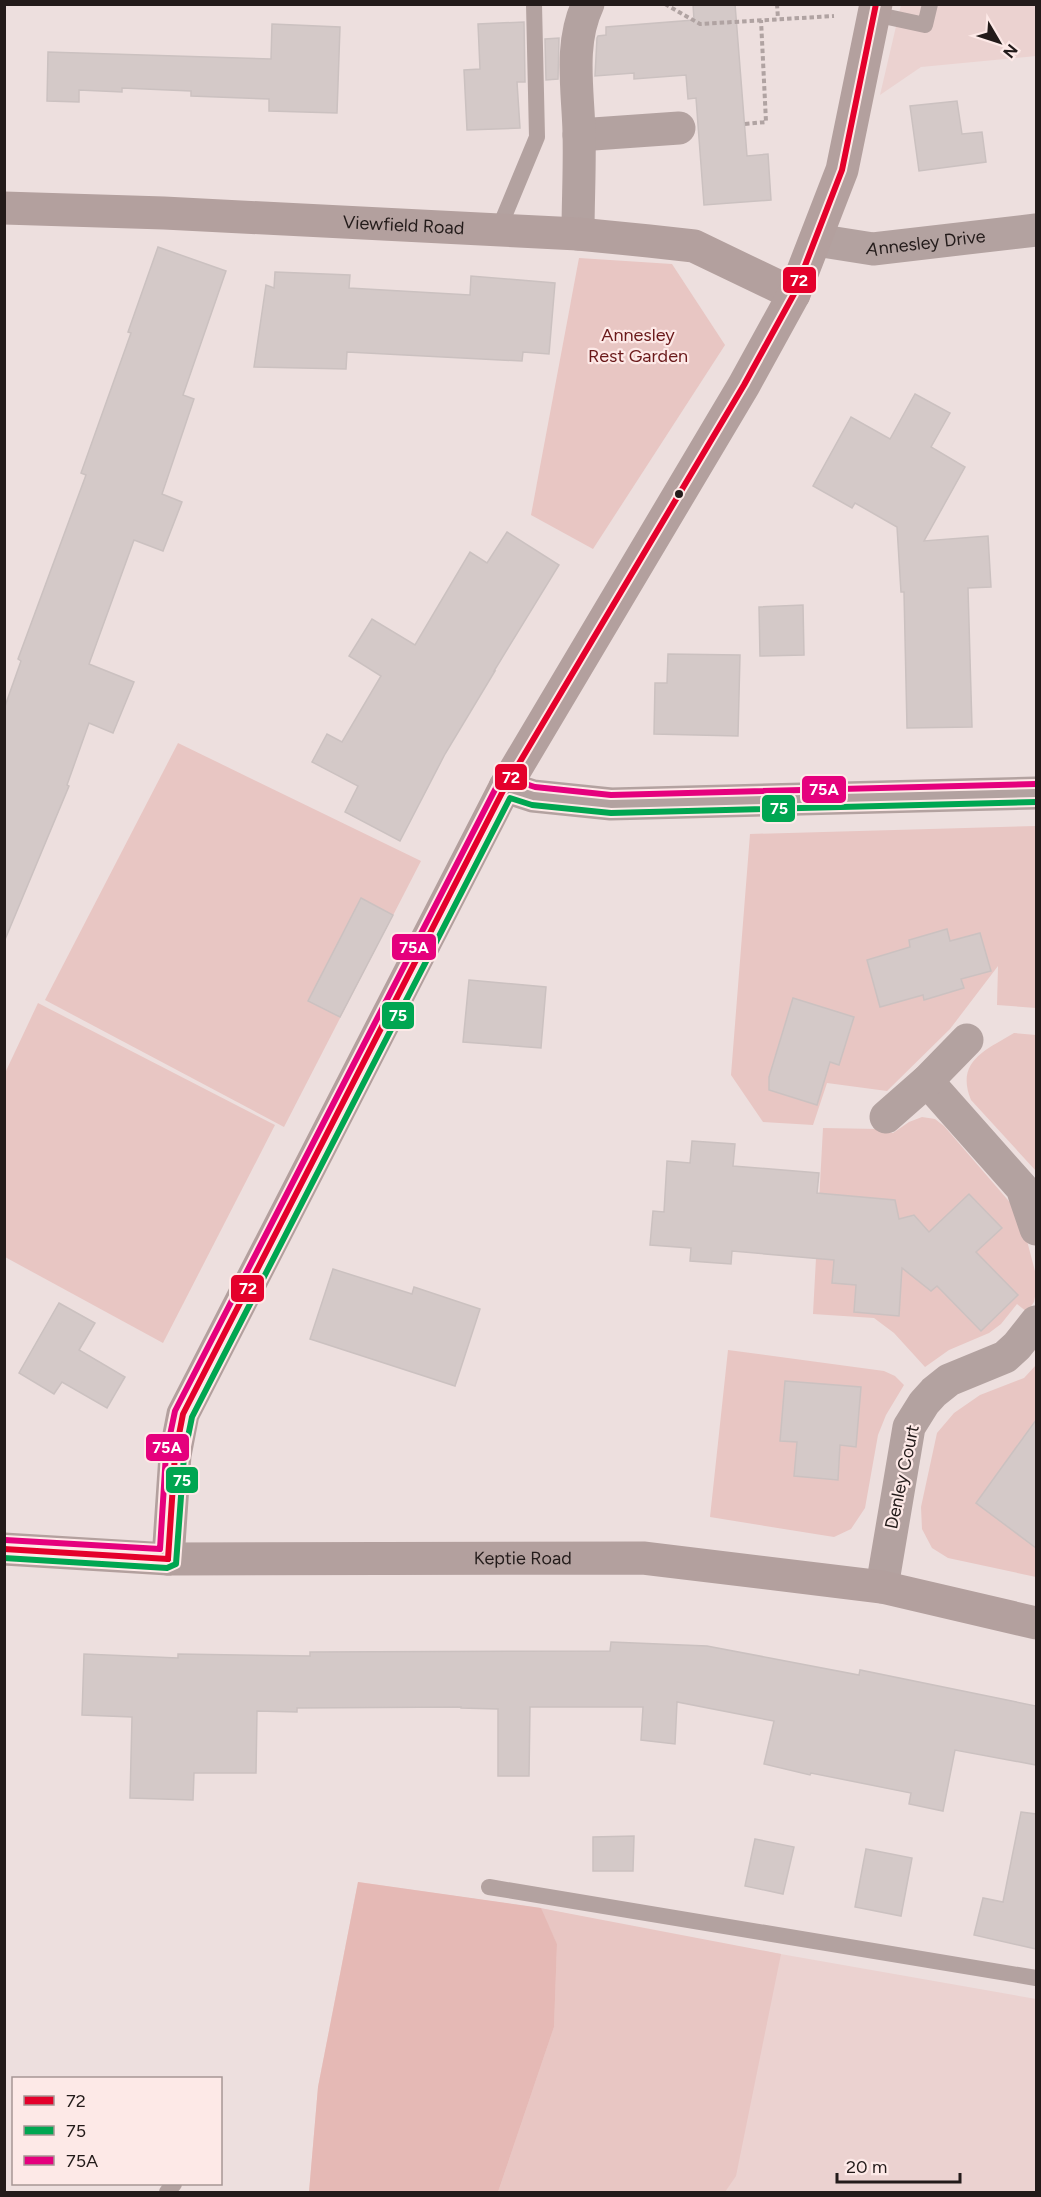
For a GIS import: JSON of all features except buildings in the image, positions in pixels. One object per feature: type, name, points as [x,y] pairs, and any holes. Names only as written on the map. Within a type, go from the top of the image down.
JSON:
[{"type":"main road","points":[[168,1559],[175,1455],[183,1414],[505,787],[744,385],[794,294],[842,170],[875,9]]},
{"type":"main road","name":"Viewfield Road","points":[[6,214],[164,213],[578,234],[694,246],[794,294]]},
{"type":"main road","name":"Keptie Road","points":[[4,1549],[168,1559],[643,1558],[882,1587],[1036,1623]]},
{"type":"street","points":[[578,234],[579,135],[576,44],[588,4]]},
{"type":"street","points":[[579,135],[680,129]]},
{"type":"street","name":"Annesley Drive","points":[[816,240],[873,249],[1036,230]]},
{"type":"street","points":[[505,787],[533,796],[611,804],[1036,793]]},
{"type":"street","points":[[886,1117],[927,1081],[967,1040]]},
{"type":"street","points":[[927,1081],[1022,1188],[1036,1229]]},
{"type":"street","name":"Denley Court","points":[[882,1587],[909,1426],[934,1392],[949,1380],[1005,1357],[1036,1322]]},
{"type":"lane","points":[[498,231],[537,137],[534,4]]},
{"type":"lane","points":[[875,9],[926,25],[930,4]]},
{"type":"lane","points":[[489,1887],[1036,1978]]},
{"type":"path","points":[[665,4],[700,24],[875,9]]},
{"type":"path","points":[[777,4],[778,19]]},
{"type":"path","points":[[745,124],[766,122],[761,20]]},
{"type":"shaded area","points":[[901,5],[1036,5],[1036,56],[921,67],[880,95]]},
{"type":"shaded area","points":[[358,1882],[540,1908],[661,1933],[1036,1999],[1036,2192],[309,2192],[318,2087]]},
{"type":"shaded area","points":[[358,1882],[541,1908],[557,1944],[554,2027],[498,2192],[309,2192],[318,2087]]},
{"type":"green space","name":"Annesley Rest Garden","points":[[579,258],[672,264],[725,345],[593,549],[531,515]]},
{"type":"green space","points":[[178,743],[421,861],[284,1127],[45,1000]]},
{"type":"green space","points":[[1036,826],[1036,1008],[997,1005],[998,966],[950,1029],[887,1091],[827,1083],[813,1125],[763,1122],[731,1075],[750,834]]},
{"type":"green space","points":[[38,1003],[275,1125],[163,1343],[5,1257],[5,1073]]},
{"type":"green space","points":[[1014,1033],[1036,1035],[1036,1171],[971,1100],[967,1087],[967,1075],[976,1058]]},
{"type":"green space","points":[[922,1117],[935,1119],[944,1126],[1020,1214],[1036,1275],[1034,1302],[1027,1312],[1017,1304],[1001,1324],[989,1333],[949,1350],[925,1367],[894,1333],[874,1318],[813,1314],[823,1128],[878,1129],[893,1133],[909,1122]]},
{"type":"green space","points":[[728,1350],[884,1371],[895,1376],[904,1385],[886,1415],[878,1435],[865,1508],[851,1529],[834,1537],[710,1517]]},
{"type":"green space","points":[[1036,1365],[1036,1577],[948,1558],[932,1548],[922,1529],[921,1507],[937,1433],[954,1413],[980,1395],[1024,1378]]},
{"type":"green space","points":[[540,1908],[781,1954],[736,2176],[725,2192],[498,2192],[554,2027],[557,1944]]},
{"type":"transit line","name":"72","points":[[168,1559],[175,1455],[183,1414],[505,787],[744,385],[794,294],[842,170],[876,4]]},
{"type":"transit line","name":"75A","points":[[5,1540],[160,1549],[166,1454],[175,1411],[500,780],[507,778],[535,787],[611,795],[1036,784]]},
{"type":"transit line","name":"75","points":[[4,1558],[167,1568],[176,1564],[184,1456],[192,1417],[510,798],[532,805],[611,813],[1036,802]]},
{"type":"transit line","name":"72","points":[[4,1549],[168,1559]]}]
